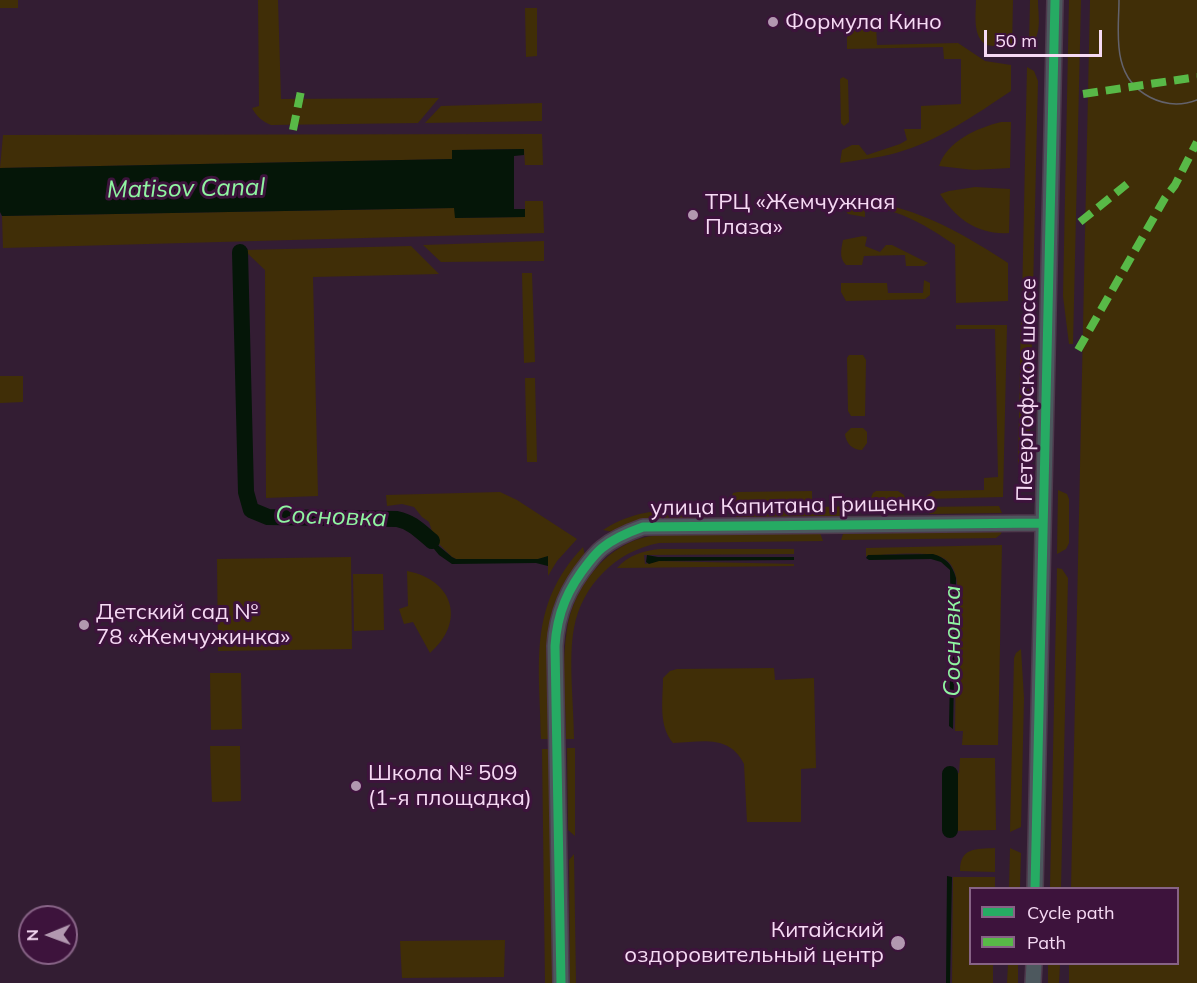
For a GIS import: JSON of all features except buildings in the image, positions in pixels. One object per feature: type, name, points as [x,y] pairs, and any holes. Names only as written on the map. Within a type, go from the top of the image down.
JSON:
[{"type":"street","name":"Петергофское шоссе","points":[[1035,887],[1055,0]]},
{"type":"street","name":"улица Капитана Грищенко","points":[[561,983],[556,628],[560,611],[569,591],[601,548],[624,534],[643,527],[1043,523]]},
{"type":"street","points":[[1033,983],[1034,965]]},
{"type":"shaded area","points":[[0,0],[18,0],[18,8],[0,8]]},
{"type":"shaded area","points":[[258,0],[278,0],[281,99],[439,98],[418,123],[271,125],[262,120],[252,108],[259,106]]},
{"type":"shaded area","points":[[976,0],[1013,0],[1012,47],[990,46],[982,42],[976,25]]},
{"type":"shaded area","points":[[1030,0],[1038,0],[1039,25],[1036,37],[1029,46]]},
{"type":"shaded area","points":[[1069,0],[1081,0],[1073,344],[1069,344],[1063,296]]},
{"type":"shaded area","points":[[1090,0],[1197,0],[1197,983],[1069,983],[1069,965],[1179,965],[1179,887],[1071,887]]},
{"type":"shaded area","points":[[525,8],[537,8],[537,56],[526,57]]},
{"type":"shaded area","points":[[876,25],[877,45],[958,43],[985,61],[1011,65],[1011,91],[956,127],[927,142],[889,155],[840,163],[842,150],[852,145],[859,145],[867,155],[907,140],[904,129],[921,129],[921,106],[961,104],[961,59],[944,59],[943,47],[847,49],[847,26]]},
{"type":"shaded area","points":[[1027,67],[1034,71],[1038,81],[1033,291],[1022,301]]},
{"type":"shaded area","points":[[843,77],[848,80],[849,122],[844,126],[841,123],[840,79]]},
{"type":"shaded area","points":[[542,103],[542,121],[425,123],[441,106]]},
{"type":"shaded area","points":[[1001,122],[1011,122],[1010,168],[974,170],[939,166],[949,149],[964,137]]},
{"type":"shaded area","points":[[542,134],[543,165],[525,165],[524,149],[453,150],[453,159],[0,168],[3,135]]},
{"type":"shaded area","points":[[975,187],[1010,189],[1009,233],[987,231],[969,224],[953,211],[940,194]]},
{"type":"shaded area","points":[[841,200],[882,204],[920,215],[979,245],[1008,263],[1008,301],[956,303],[955,245],[912,219],[889,211],[865,208],[865,217],[848,214]]},
{"type":"shaded area","points":[[525,201],[543,201],[544,233],[3,248],[2,216],[455,208],[455,218],[525,217]]},
{"type":"shaded area","points":[[867,237],[865,246],[880,252],[886,245],[892,245],[928,263],[924,266],[906,266],[905,255],[864,256],[862,265],[846,265],[841,257],[843,240]]},
{"type":"shaded area","points":[[544,241],[544,261],[441,262],[423,245]]},
{"type":"shaded area","points":[[411,246],[439,274],[313,277],[318,496],[266,498],[265,270],[244,250]]},
{"type":"shaded area","points":[[522,273],[532,273],[535,362],[524,363]]},
{"type":"shaded area","points":[[924,280],[930,283],[930,295],[925,299],[846,301],[841,292],[841,283],[887,283],[888,293],[923,293]]},
{"type":"shaded area","points":[[1021,320],[1026,324],[1032,338],[1029,473],[1020,468],[1018,463]]},
{"type":"shaded area","points":[[956,325],[1007,325],[1003,497],[923,499],[933,491],[984,490],[984,478],[998,477],[995,329],[956,329]]},
{"type":"shaded area","points":[[849,355],[863,355],[866,360],[865,416],[851,416],[848,411],[847,358]]},
{"type":"shaded area","points":[[0,376],[23,376],[23,402],[0,403]]},
{"type":"shaded area","points":[[525,378],[535,378],[537,462],[527,462]]},
{"type":"shaded area","points":[[851,428],[863,428],[867,432],[867,443],[862,450],[852,447],[847,440],[845,434]]},
{"type":"shaded area","points":[[1058,490],[1067,494],[1069,499],[1069,543],[1066,549],[1057,554]]},
{"type":"shaded area","points":[[812,491],[812,501],[730,502],[733,493],[738,492]]},
{"type":"shaded area","points":[[876,491],[898,491],[904,495],[905,499],[870,500]]},
{"type":"shaded area","points":[[500,492],[517,500],[577,539],[557,561],[548,576],[548,557],[456,559],[452,557],[435,540],[429,522],[414,507],[402,504],[387,506],[386,495]]},
{"type":"shaded area","points":[[853,506],[846,516],[737,517],[730,510]]},
{"type":"shaded area","points":[[999,506],[1002,513],[930,514],[923,507]]},
{"type":"shaded area","points":[[713,510],[705,517],[647,520],[613,532],[603,530],[629,517],[656,511]]},
{"type":"shaded area","points":[[1002,531],[996,538],[841,540],[843,534]]},
{"type":"shaded area","points":[[820,533],[823,541],[659,543],[643,547],[615,562],[593,584],[578,612],[571,654],[574,739],[566,739],[564,656],[570,615],[581,589],[598,566],[609,556],[633,541],[659,535]]},
{"type":"shaded area","points":[[1002,545],[998,745],[962,745],[963,731],[955,731],[957,582],[953,568],[949,562],[937,556],[906,554],[866,556],[866,548]]},
{"type":"shaded area","points":[[583,547],[585,555],[561,590],[551,617],[547,651],[549,739],[541,739],[539,661],[545,614],[553,591],[565,569]]},
{"type":"shaded area","points":[[660,549],[794,549],[794,554],[644,555],[645,564],[658,561],[794,564],[794,566],[617,568],[636,554]]},
{"type":"shaded area","points":[[351,557],[352,649],[218,651],[217,559]]},
{"type":"shaded area","points":[[1057,568],[1062,569],[1068,578],[1061,887],[1050,887]]},
{"type":"shaded area","points":[[407,571],[435,583],[450,604],[451,616],[448,628],[441,641],[430,653],[413,622],[404,624],[399,609],[408,606]]},
{"type":"shaded area","points":[[353,574],[383,574],[384,630],[354,631]]},
{"type":"shaded area","points":[[1021,649],[1024,698],[1021,827],[1010,832],[1014,658]]},
{"type":"shaded area","points":[[774,668],[775,680],[814,678],[816,768],[801,769],[801,822],[747,822],[744,764],[738,754],[723,744],[704,741],[673,743],[663,720],[663,678],[670,671],[677,669]]},
{"type":"shaded area","points":[[210,673],[241,673],[242,729],[211,730]]},
{"type":"shaded area","points":[[210,746],[240,746],[241,801],[212,802]]},
{"type":"shaded area","points":[[567,748],[575,748],[575,836],[568,830]]},
{"type":"shaded area","points":[[542,749],[549,749],[553,983],[545,983]]},
{"type":"shaded area","points":[[960,758],[995,758],[996,830],[952,831],[952,774],[959,773]]},
{"type":"shaded area","points":[[995,848],[995,872],[960,871],[966,853],[976,849]]},
{"type":"shaded area","points":[[1010,848],[1021,853],[1020,887],[1009,887]]},
{"type":"shaded area","points":[[574,854],[576,983],[570,983],[569,860]]},
{"type":"shaded area","points":[[953,877],[995,877],[995,887],[969,887],[969,965],[993,965],[993,983],[952,983]]},
{"type":"shaded area","points":[[505,940],[504,977],[402,978],[400,941]]},
{"type":"shaded area","points":[[1008,965],[1018,965],[1018,983],[1007,983]]},
{"type":"shaded area","points":[[1048,965],[1060,965],[1059,983],[1048,983]]},
{"type":"water","name":"Matisov Canal","points":[[524,149],[524,155],[514,156],[514,209],[525,209],[525,217],[455,218],[454,208],[2,216],[0,212],[0,168],[452,159],[452,150]]},
{"type":"water","points":[[416,527],[456,559],[538,559],[548,556],[548,566],[536,563],[452,564],[439,555]]},
{"type":"water","points":[[933,554],[948,562],[956,578],[953,729],[949,726],[950,570],[941,562],[931,559],[869,560],[866,558],[868,555]]},
{"type":"water","points":[[647,555],[658,557],[794,557],[794,560],[659,561],[649,564],[646,562]]},
{"type":"water","points":[[947,876],[952,877],[950,983],[946,983]]},
{"type":"waterway","name":"Сосновка","points":[[240,252],[246,492],[251,510],[268,517],[397,519],[420,530],[432,541]]},
{"type":"waterway","name":"Сосновка","points":[[950,774],[950,830]]},
{"type":"tram line","points":[[1119,0],[1119,53],[1125,72],[1132,82],[1140,91],[1161,102],[1173,104],[1197,100]]},
{"type":"marked path","points":[[1083,94],[1197,77]]},
{"type":"marked path","points":[[293,130],[301,91]]},
{"type":"marked path","points":[[1078,350],[1165,198],[1175,185],[1197,142]]},
{"type":"marked path","points":[[1080,222],[1127,184]]},
{"type":"cycle path","points":[[1035,887],[1055,0]]},
{"type":"cycle path","points":[[561,983],[556,634],[561,612],[570,591],[598,551],[617,538],[643,527],[1043,523]]},
{"type":"place","name":"Формула Кино","points":[[773,22]]},
{"type":"place","name":"ТРЦ «Жемчужная Плаза»","points":[[693,215]]},
{"type":"place","name":"Детский сад № 78 «Жемчужинка»","points":[[84,625]]},
{"type":"place","name":"Школа № 509 (1-я площадка)","points":[[356,786]]},
{"type":"place","name":"Китайский оздоровительный центр","points":[[898,943]]}]
